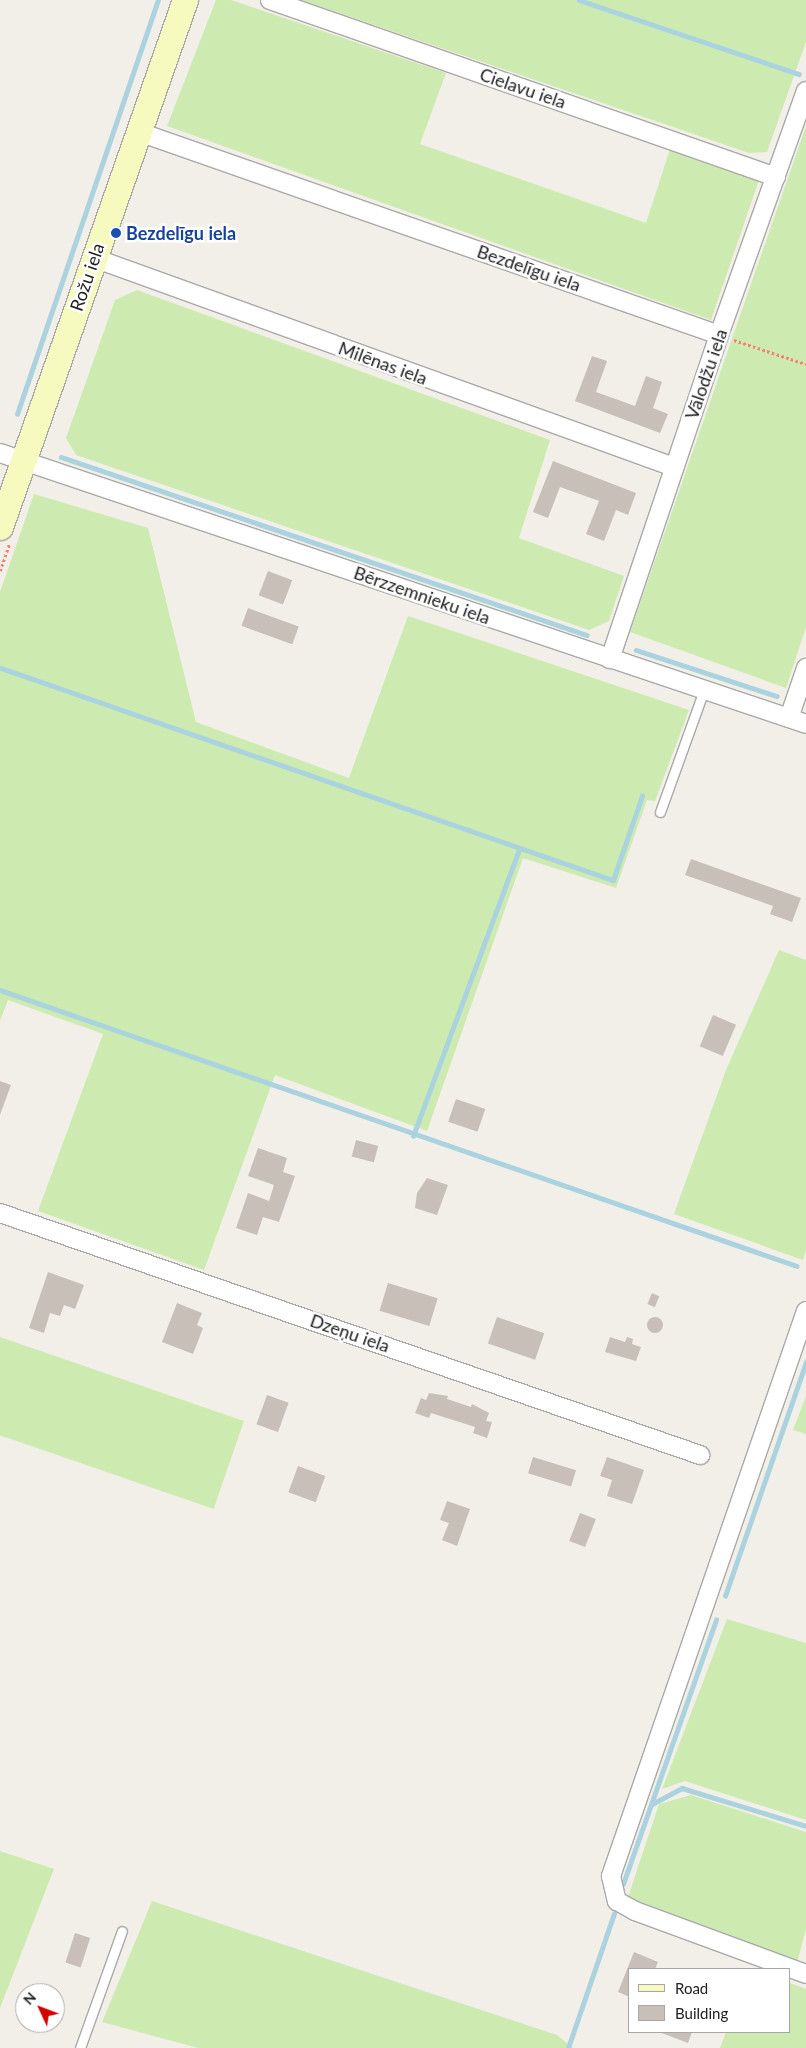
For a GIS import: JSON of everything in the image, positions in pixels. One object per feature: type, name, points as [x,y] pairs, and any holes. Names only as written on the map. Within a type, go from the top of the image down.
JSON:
[{"type":"street","name":"Rožu iela","points":[[0,527],[20,460],[185,0]]},
{"type":"street","name":"Cielavu iela","points":[[270,0],[776,177]]},
{"type":"street","name":"Vālodžu iela","points":[[610,659],[719,335],[806,91]]},
{"type":"street","name":"Bezdelīgu iela","points":[[138,132],[719,335]]},
{"type":"street","name":"Milēnas iela","points":[[94,258],[674,467]]},
{"type":"street","name":"Bērzzemnieku iela","points":[[20,460],[806,724]]},
{"type":"street","points":[[789,718],[806,668]]},
{"type":"street","name":"Dzeņu iela","points":[[0,1213],[700,1455]]},
{"type":"street","points":[[790,1968],[634,1911],[617,1901],[611,1876],[806,1311]]},
{"type":"street","points":[[791,1969],[806,1974]]},
{"type":"lane","points":[[660,812],[704,690]]},
{"type":"lane","points":[[80,2048],[122,1931]]},
{"type":"path","points":[[719,335],[806,364]]},
{"type":"green space","points":[[216,0],[231,0],[446,73],[420,144],[646,223],[670,149],[759,180],[711,320],[167,126]]},
{"type":"green space","points":[[301,0],[806,0],[806,42],[767,152],[749,153]]},
{"type":"green space","points":[[806,126],[806,627],[786,688],[630,632]]},
{"type":"green space","points":[[137,290],[550,440],[519,538],[624,576],[609,621],[589,630],[76,455],[66,438],[115,300]]},
{"type":"green space","points":[[34,494],[148,528],[196,722],[349,778],[408,616],[689,710],[655,801],[647,800],[616,888],[523,858],[427,1131],[275,1075],[204,1270],[38,1211],[103,1034],[8,1000],[0,1021],[0,592]]},
{"type":"green space","points":[[779,950],[806,960],[806,1250],[803,1260],[674,1214],[726,1070]]},
{"type":"green space","points":[[0,1337],[244,1421],[214,1509],[0,1435]]},
{"type":"green space","points":[[806,1396],[806,1434],[793,1430]]},
{"type":"green space","points":[[727,1619],[806,1643],[806,1820],[685,1781],[662,1789]]},
{"type":"green space","points":[[691,1795],[806,1832],[806,1929],[797,1963],[628,1897],[659,1804]]},
{"type":"green space","points":[[0,1851],[54,1869],[0,2008]]},
{"type":"green space","points":[[152,1901],[557,2035],[573,2048],[198,2048],[102,2022]]},
{"type":"green space","points":[[791,1983],[806,1989],[806,2048],[720,2048],[726,2033],[791,2033]]},
{"type":"building","points":[[592,356],[607,361],[596,392],[635,406],[646,376],[662,382],[653,408],[668,414],[660,433],[575,401]]},
{"type":"building","points":[[553,461],[636,493],[628,515],[616,510],[604,541],[586,534],[599,501],[560,487],[548,518],[533,512]]},
{"type":"building","points":[[268,571],[292,580],[283,605],[259,595]]},
{"type":"building","points":[[248,608],[299,626],[292,644],[242,626]]},
{"type":"building","points":[[691,859],[801,898],[792,922],[770,914],[773,906],[685,875]]},
{"type":"building","points":[[713,1015],[736,1025],[723,1056],[700,1046]]},
{"type":"building","points":[[0,1081],[11,1085],[0,1115]]},
{"type":"building","points":[[456,1099],[485,1109],[477,1132],[448,1122]]},
{"type":"building","points":[[356,1140],[378,1146],[374,1162],[352,1156]]},
{"type":"building","points":[[258,1148],[287,1158],[283,1172],[295,1176],[279,1222],[263,1217],[257,1235],[236,1228],[248,1193],[269,1201],[274,1185],[248,1176]]},
{"type":"building","points":[[427,1178],[448,1185],[437,1215],[415,1208],[417,1193]]},
{"type":"building","points":[[48,1272],[84,1285],[75,1309],[64,1305],[60,1316],[50,1313],[44,1333],[29,1328]]},
{"type":"building","points":[[388,1283],[438,1298],[429,1326],[380,1311]]},
{"type":"building","points":[[652,1293],[659,1296],[655,1307],[647,1304]]},
{"type":"building","points":[[177,1303],[202,1313],[197,1325],[203,1328],[193,1354],[162,1342]]},
{"type":"building","points":[[497,1317],[544,1333],[535,1360],[488,1343]]},
{"type":"building","points":[[655,1317],[661,1319],[663,1325],[661,1331],[655,1333],[649,1331],[647,1325],[649,1319]]},
{"type":"building","points":[[610,1337],[625,1342],[627,1337],[633,1339],[632,1344],[641,1347],[636,1361],[605,1352]]},
{"type":"building","points":[[429,1393],[448,1396],[447,1399],[471,1407],[472,1404],[489,1413],[486,1421],[492,1422],[487,1438],[473,1433],[475,1427],[431,1413],[429,1418],[415,1413],[421,1398],[426,1400]]},
{"type":"building","points":[[267,1395],[289,1403],[278,1432],[256,1424]]},
{"type":"building","points":[[533,1457],[576,1470],[571,1486],[528,1473]]},
{"type":"building","points":[[607,1457],[644,1470],[632,1504],[607,1496],[612,1480],[600,1476]]},
{"type":"building","points":[[298,1466],[325,1476],[316,1502],[288,1492]]},
{"type":"building","points":[[447,1501],[470,1509],[457,1546],[442,1540],[449,1523],[440,1520]]},
{"type":"building","points":[[580,1513],[596,1519],[585,1547],[569,1541]]},
{"type":"building","points":[[75,1933],[90,1938],[81,1967],[65,1962]]},
{"type":"building","points":[[634,1952],[658,1962],[655,1968],[628,1968],[628,1996],[618,1992]]},
{"type":"building","points":[[662,2033],[692,2033],[688,2043]]},
{"type":"waterway","points":[[17,414],[158,0]]},
{"type":"waterway","points":[[579,0],[799,74]]},
{"type":"waterway","points":[[61,457],[587,635]]},
{"type":"waterway","points":[[636,650],[777,696]]},
{"type":"waterway","points":[[1,668],[613,880],[642,796]]},
{"type":"waterway","points":[[413,1136],[519,849]]},
{"type":"waterway","points":[[0,990],[797,1266]]},
{"type":"waterway","points":[[725,1596],[806,1362]]},
{"type":"waterway","points":[[623,1884],[716,1620]]},
{"type":"waterway","points":[[652,1804],[682,1788],[806,1826]]},
{"type":"waterway","points":[[568,2048],[614,1914]]},
{"type":"place","name":"Bezdelīgu iela","points":[[116,233]]}]
